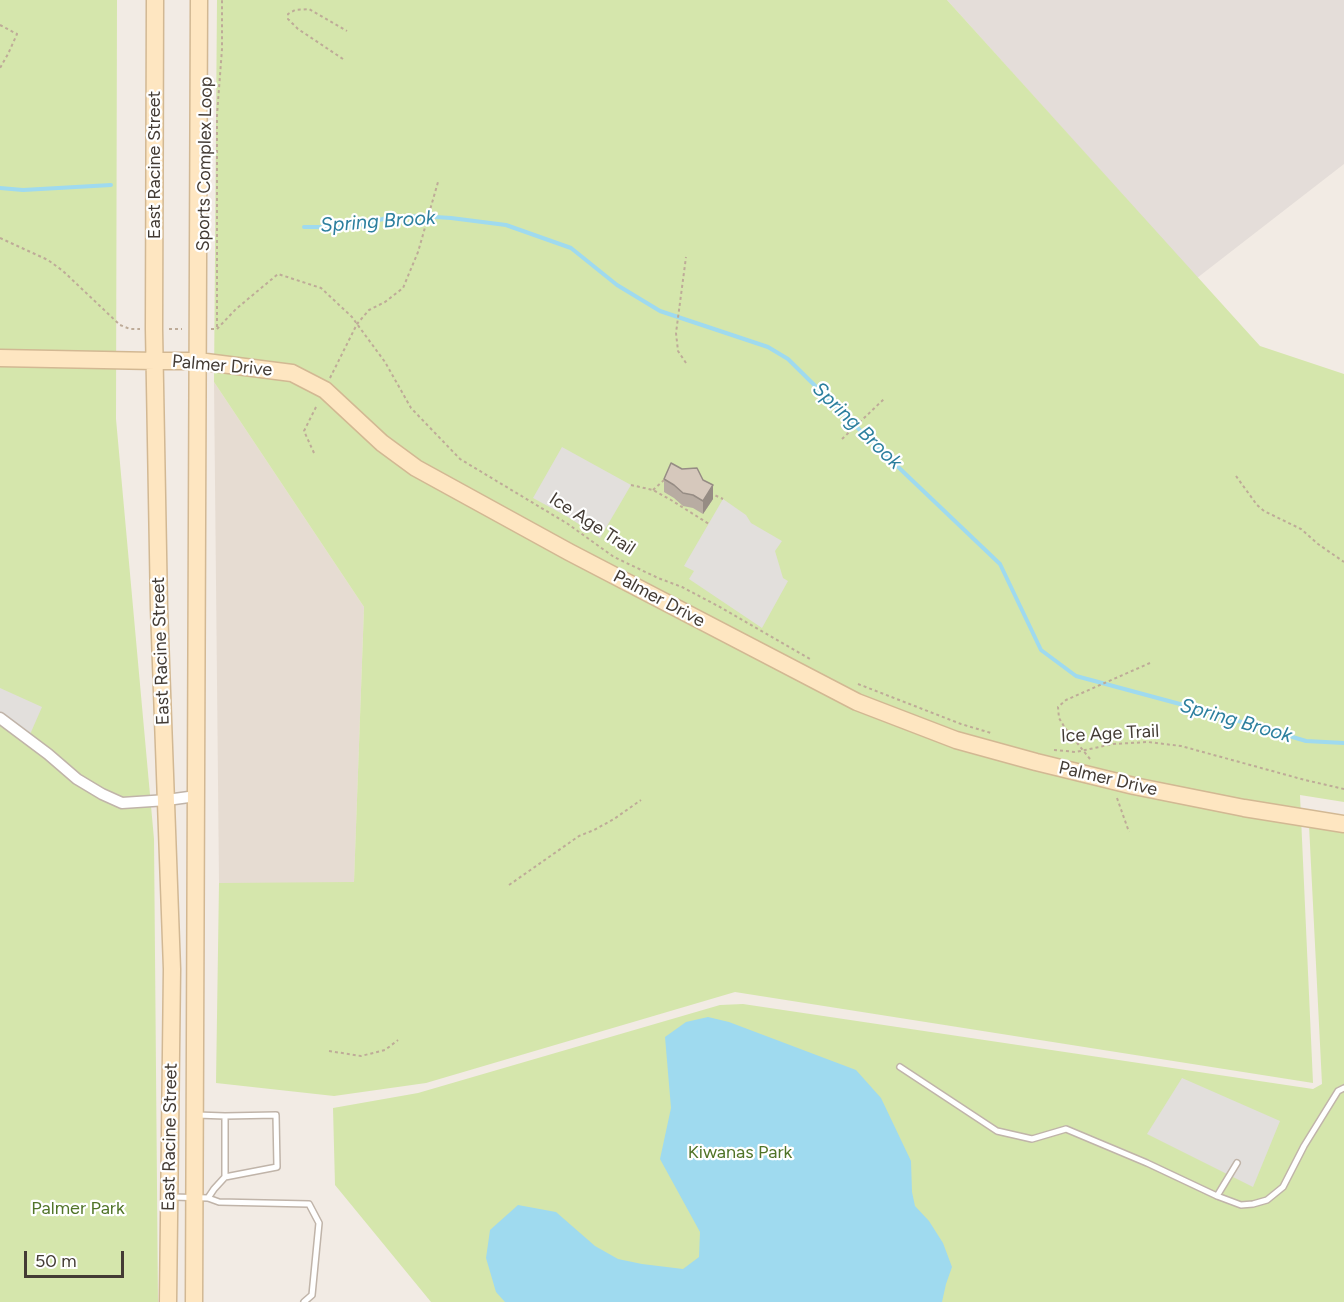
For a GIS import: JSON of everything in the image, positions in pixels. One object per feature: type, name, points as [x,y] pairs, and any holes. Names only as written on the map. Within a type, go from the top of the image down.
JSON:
[{"type":"main road","name":"East Racine Street","points":[[155,0],[154,329],[159,608],[172,969],[168,1302]]},
{"type":"main road","name":"East Racine Street","points":[[194,1302],[201,1197],[195,1115],[199,0]]},
{"type":"main road","name":"Palmer Drive","points":[[0,358],[198,361],[292,373],[325,390],[382,442],[416,468],[569,552],[857,702],[956,741],[1036,762],[1244,808],[1344,824]]},
{"type":"street","points":[[0,718],[77,778],[102,794],[122,803],[196,796]]},
{"type":"lane","points":[[900,1067],[998,1131],[1032,1139],[1066,1129],[1241,1205],[1267,1200],[1283,1187],[1304,1146],[1338,1091],[1344,1088]]},
{"type":"lane","points":[[195,1115],[276,1115],[277,1167],[225,1177],[214,1189],[201,1197]]},
{"type":"lane","points":[[225,1116],[225,1177]]},
{"type":"lane","points":[[1217,1196],[1237,1163]]},
{"type":"lane","points":[[169,1197],[201,1197],[219,1202],[309,1204],[319,1223],[312,1295],[304,1302]]},
{"type":"path","name":"Sports Complex Loop","points":[[217,329],[216,144],[222,49],[222,0]]},
{"type":"path","points":[[343,59],[298,29],[288,19],[288,14],[295,10],[309,9],[347,31]]},
{"type":"path","points":[[0,25],[17,34],[0,68]]},
{"type":"path","points":[[314,453],[304,431],[357,324],[369,310],[385,302],[403,288],[418,252],[438,182]]},
{"type":"path","points":[[0,238],[48,260],[63,271],[120,325],[130,329],[217,329]]},
{"type":"path","points":[[686,257],[676,333],[678,351],[686,363]]},
{"type":"path","name":"Ice Age Trail","points":[[217,329],[236,309],[278,274],[321,288],[352,317],[385,362],[411,408],[460,459],[568,524],[614,557],[691,592],[812,660]]},
{"type":"path","points":[[842,439],[884,399]]},
{"type":"path","points":[[1236,476],[1264,511],[1301,529],[1344,562]]},
{"type":"path","points":[[653,490],[665,480]]},
{"type":"path","points":[[632,485],[653,490],[709,524]]},
{"type":"path","points":[[706,488],[711,494],[723,499]]},
{"type":"path","points":[[1090,760],[1065,728],[1059,718],[1058,707],[1066,700],[1150,663]]},
{"type":"path","points":[[857,684],[961,724],[994,734]]},
{"type":"path","name":"Ice Age Trail","points":[[1050,749],[1076,753],[1113,744],[1148,742],[1181,746],[1344,789]]},
{"type":"path","points":[[1105,779],[1115,794],[1130,832]]},
{"type":"path","points":[[509,885],[579,836],[614,819],[641,800]]},
{"type":"path","points":[[329,1051],[362,1056],[385,1050],[398,1040]]},
{"type":"shaded area","points":[[947,0],[1344,0],[1344,164],[1197,278]]},
{"type":"shaded area","points":[[214,382],[364,607],[354,883],[219,883]]},
{"type":"shaded area","points":[[562,447],[631,485],[600,538],[533,498]]},
{"type":"shaded area","points":[[723,499],[746,515],[751,523],[782,541],[775,551],[783,578],[788,581],[762,628],[689,579],[694,571],[684,566]]},
{"type":"shaded area","points":[[0,688],[42,707],[28,739],[0,718]]},
{"type":"shaded area","points":[[1182,1078],[1280,1121],[1253,1187],[1147,1134]]},
{"type":"green space","name":"Palmer Park","points":[[0,0],[117,0],[116,419],[154,839],[158,1302],[0,1302]]},
{"type":"green space","points":[[217,0],[947,0],[1260,346],[1344,374],[1344,802],[1300,795],[1313,1083],[735,992],[426,1083],[334,1096],[216,1083],[219,883],[354,882],[364,607],[214,382]]},
{"type":"green space","name":"Kiwanas Park","points":[[1309,825],[1344,831],[1344,1302],[431,1302],[335,1185],[333,1108],[418,1093],[720,1005],[743,1004],[1313,1089],[1322,1084]]},
{"type":"water","points":[[708,1017],[729,1022],[856,1070],[881,1098],[911,1161],[915,1206],[929,1221],[943,1243],[952,1267],[942,1302],[505,1302],[496,1292],[486,1258],[490,1230],[518,1205],[556,1212],[595,1246],[618,1259],[683,1269],[699,1257],[700,1232],[660,1159],[671,1108],[665,1037],[686,1022]]},
{"type":"building","points":[[671,463],[682,469],[697,468],[703,480],[713,485],[703,501],[693,495],[683,493],[664,479]]},
{"type":"waterway","name":"Spring Brook","points":[[0,188],[23,190],[111,185]]},
{"type":"waterway","name":"Spring Brook","points":[[304,227],[351,227],[387,218],[420,216],[451,218],[506,225],[571,248],[617,285],[660,311],[768,347],[788,359],[1000,564],[1041,650],[1076,676],[1306,741],[1344,743]]}]
